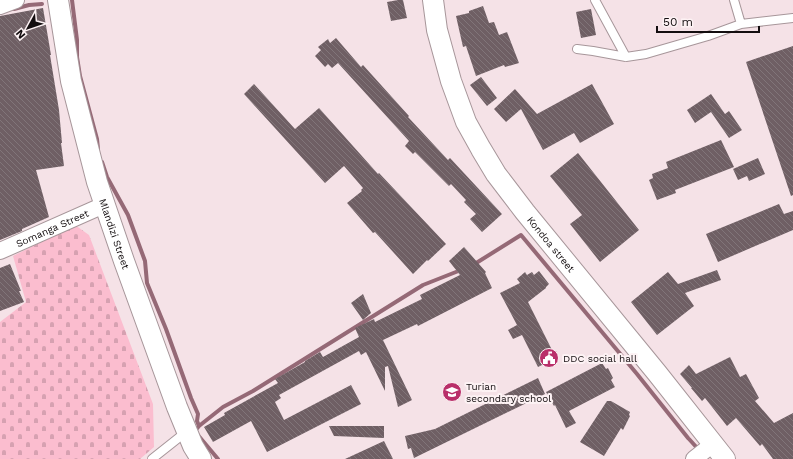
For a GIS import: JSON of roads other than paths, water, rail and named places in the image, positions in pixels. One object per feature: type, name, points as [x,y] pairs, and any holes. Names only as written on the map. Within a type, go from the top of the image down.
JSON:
[{"type":"street","points":[[0,6],[16,0]]},
{"type":"street","name":"Mlandizi Street","points":[[58,0],[71,81],[96,182],[187,431],[193,446],[201,459]]},
{"type":"street","name":"Kondoa street","points":[[433,0],[437,30],[451,81],[466,122],[496,174],[725,459]]},
{"type":"street","name":"Somanga Street","points":[[0,251],[104,205]]},
{"type":"street","points":[[694,459],[713,444]]},
{"type":"lane","points":[[595,0],[626,57]]},
{"type":"lane","points":[[734,0],[741,24]]},
{"type":"lane","points":[[577,49],[626,57],[646,54],[708,36],[741,24],[793,18]]},
{"type":"lane","points":[[152,459],[187,431]]},
{"type":"waterway","points":[[72,0],[80,76],[97,139],[98,149]]},
{"type":"waterway","points":[[14,9],[29,5],[42,4]]},
{"type":"waterway","points":[[102,162],[107,177],[128,215],[145,261],[147,283],[198,414],[197,421],[199,426]]},
{"type":"waterway","points":[[473,265],[521,235],[637,374],[688,438]]},
{"type":"waterway","points":[[194,432],[199,426],[223,407],[253,391],[423,285],[461,270]]},
{"type":"waterway","points":[[197,434],[218,459]]},
{"type":"waterway","points":[[689,439],[699,450]]},
{"type":"place","name":"DDC social hall","points":[[549,358]]},
{"type":"place","name":"Turian secondary school","points":[[452,392]]}]
